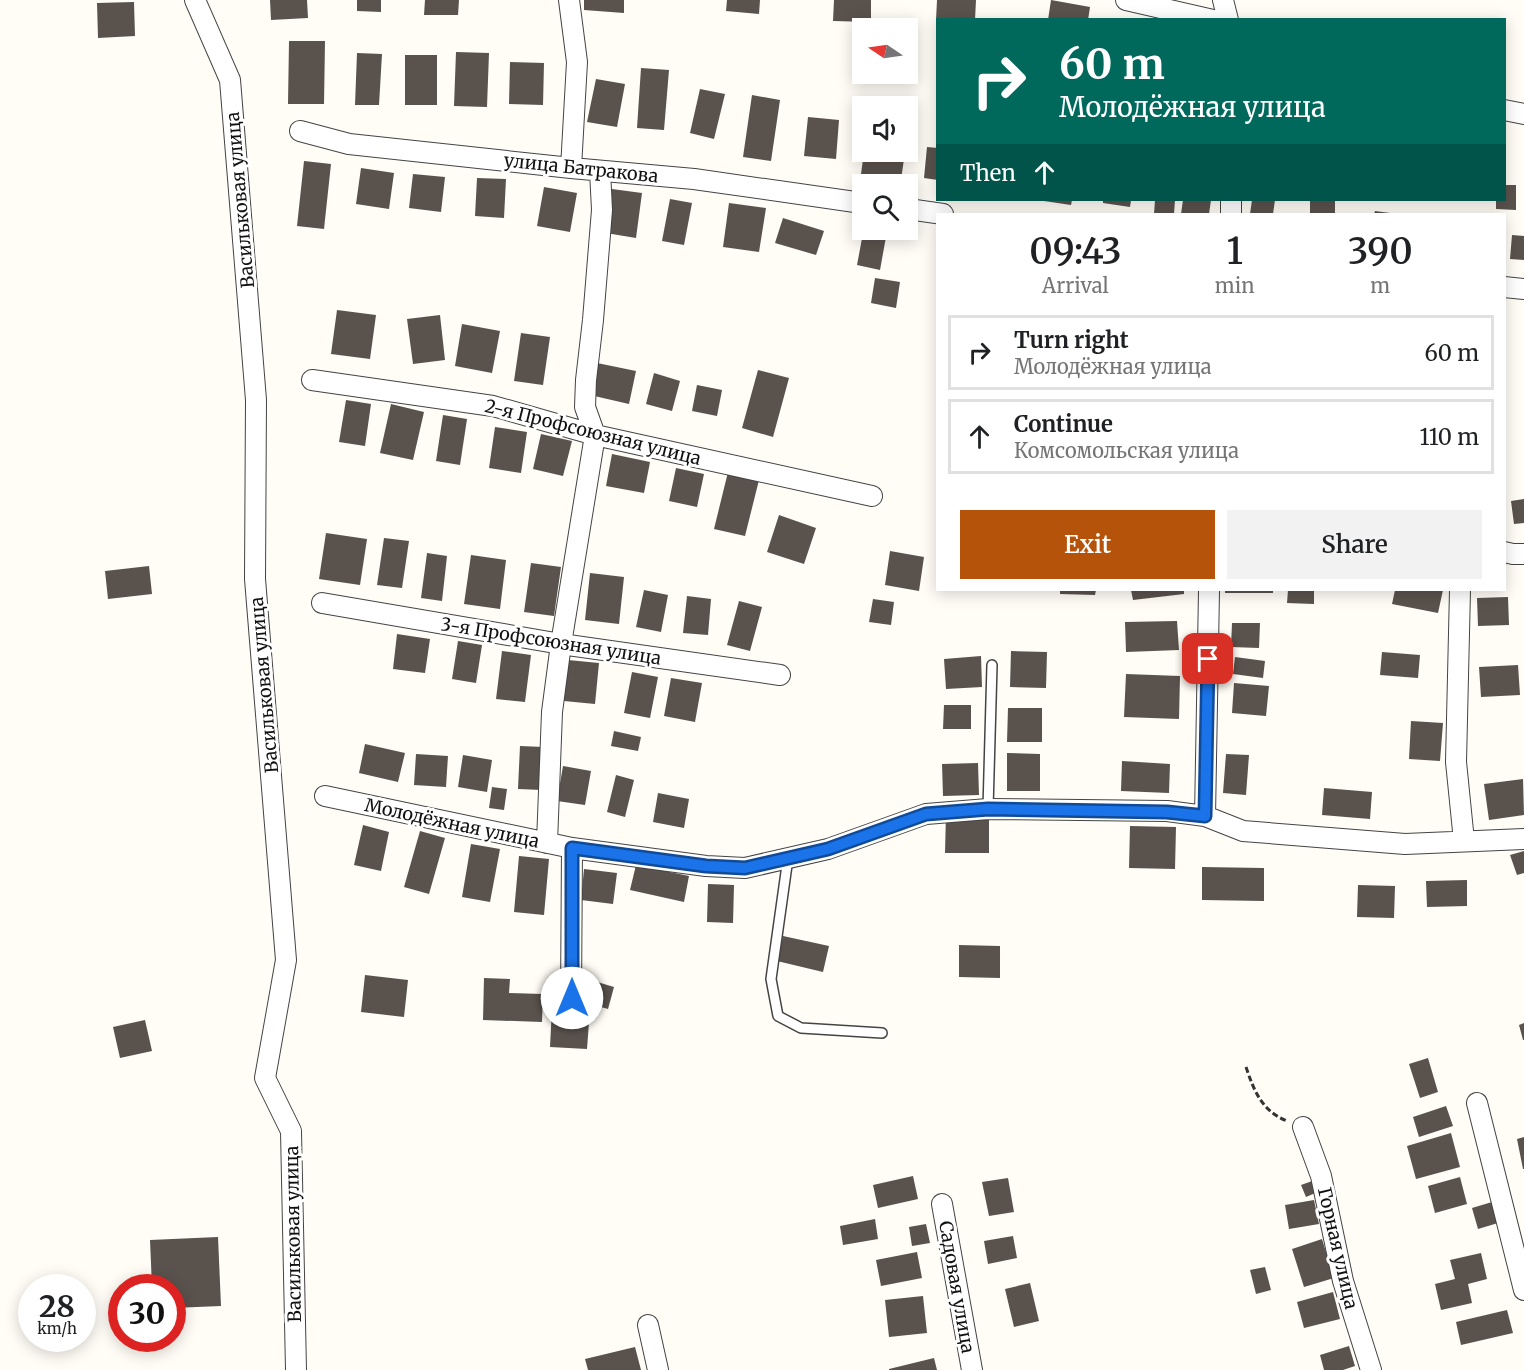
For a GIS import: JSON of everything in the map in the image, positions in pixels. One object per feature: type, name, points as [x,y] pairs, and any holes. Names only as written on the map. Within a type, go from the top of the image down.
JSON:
[{"type":"street","name":"Васильковая улица","points":[[195,0],[230,80],[256,400],[255,579],[286,960],[265,1078],[291,1131],[296,1370]]},
{"type":"street","points":[[569,0],[577,62],[571,168]]},
{"type":"street","points":[[1126,0],[1205,18]]},
{"type":"street","points":[[1223,0],[1228,18]]},
{"type":"street","points":[[1506,110],[1524,114]]},
{"type":"street","name":"улица Батракова","points":[[300,131],[349,144],[694,179],[852,202]]},
{"type":"street","points":[[547,843],[552,712],[595,435],[585,407],[602,210],[600,171]]},
{"type":"street","points":[[918,210],[936,213]]},
{"type":"street","points":[[1506,288],[1524,289]]},
{"type":"street","name":"2-я Профсоюзная улица","points":[[312,380],[493,406],[595,435],[872,496]]},
{"type":"street","points":[[1506,552],[1524,554]]},
{"type":"street","points":[[1205,816],[1209,591]]},
{"type":"street","points":[[1460,591],[1456,762],[1464,842]]},
{"type":"street","name":"3-я Профсоюзная улица","points":[[322,603],[561,644],[780,675]]},
{"type":"street","name":"Молодёжная улица","points":[[325,796],[572,848],[706,866],[745,868],[828,849],[926,814],[988,809],[1167,812],[1205,816],[1243,831],[1406,844],[1524,839]]},
{"type":"street","points":[[572,848],[572,998]]},
{"type":"street","points":[[1477,1103],[1513,1231],[1524,1290]]},
{"type":"street","name":"Горная улица","points":[[1303,1127],[1321,1176],[1343,1281],[1371,1370]]},
{"type":"street","name":"Садовая улица","points":[[942,1204],[972,1370]]},
{"type":"street","points":[[648,1325],[658,1370]]},
{"type":"lane","points":[[988,809],[992,665]]},
{"type":"lane","points":[[789,858],[771,979],[778,1016],[801,1028],[882,1033]]},
{"type":"path","points":[[1246,1067],[1259,1100],[1279,1118],[1303,1127]]},
{"type":"building","points":[[270,0],[307,0],[308,18],[271,20]]},
{"type":"building","points":[[357,0],[381,0],[381,12],[357,11]]},
{"type":"building","points":[[425,0],[459,0],[458,15],[424,15]]},
{"type":"building","points":[[584,0],[624,0],[624,13],[584,10]]},
{"type":"building","points":[[727,0],[760,0],[759,14],[726,11]]},
{"type":"building","points":[[834,0],[871,0],[871,18],[852,18],[852,22],[833,21]]},
{"type":"building","points":[[937,0],[976,0],[975,18],[936,18]]},
{"type":"building","points":[[1051,0],[1090,7],[1088,18],[1048,18]]},
{"type":"building","points":[[134,2],[135,36],[98,38],[97,3]]},
{"type":"building","points":[[289,41],[325,41],[324,104],[288,104]]},
{"type":"building","points":[[456,52],[489,53],[487,107],[454,106]]},
{"type":"building","points":[[357,53],[382,54],[379,105],[355,105]]},
{"type":"building","points":[[405,55],[437,55],[437,105],[405,105]]},
{"type":"building","points":[[510,62],[544,63],[543,105],[509,104]]},
{"type":"building","points":[[641,68],[669,70],[664,130],[637,128]]},
{"type":"building","points":[[596,79],[625,84],[617,127],[587,122]]},
{"type":"building","points":[[700,89],[725,94],[714,139],[690,133]]},
{"type":"building","points":[[752,95],[780,100],[771,161],[743,157]]},
{"type":"building","points":[[808,117],[839,120],[836,159],[804,156]]},
{"type":"building","points":[[927,147],[936,148],[936,180],[924,178]]},
{"type":"building","points":[[304,161],[331,164],[324,229],[297,226]]},
{"type":"building","points":[[863,162],[904,162],[902,174],[861,174]]},
{"type":"building","points":[[361,168],[394,173],[389,209],[356,204]]},
{"type":"building","points":[[413,174],[445,177],[441,212],[409,208]]},
{"type":"building","points":[[477,178],[506,179],[504,218],[475,216]]},
{"type":"building","points":[[1506,185],[1516,185],[1516,210],[1496,209],[1496,201],[1506,201]]},
{"type":"building","points":[[544,187],[577,193],[570,232],[537,226]]},
{"type":"building","points":[[612,189],[642,193],[636,238],[606,233]]},
{"type":"building","points":[[670,199],[692,203],[684,245],[662,241]]},
{"type":"building","points":[[1044,201],[1072,201],[1071,205]]},
{"type":"building","points":[[1103,201],[1131,201],[1130,207],[1103,203]]},
{"type":"building","points":[[1155,201],[1175,201],[1174,213],[1154,213]]},
{"type":"building","points":[[1183,201],[1211,201],[1209,213],[1181,213]]},
{"type":"building","points":[[1252,201],[1275,201],[1273,213],[1250,213]]},
{"type":"building","points":[[1310,201],[1335,201],[1335,213],[1310,213]]},
{"type":"building","points":[[729,203],[766,208],[759,252],[723,247]]},
{"type":"building","points":[[783,218],[824,231],[816,255],[775,243]]},
{"type":"building","points":[[1512,235],[1524,236],[1524,260],[1510,259]]},
{"type":"building","points":[[862,240],[885,240],[880,270],[857,265]]},
{"type":"building","points":[[875,278],[900,282],[896,308],[871,303]]},
{"type":"building","points":[[337,310],[376,315],[370,359],[331,354]]},
{"type":"building","points":[[440,315],[445,360],[413,364],[407,319]]},
{"type":"building","points":[[462,324],[500,331],[492,373],[455,366]]},
{"type":"building","points":[[521,333],[550,337],[543,385],[514,381]]},
{"type":"building","points":[[597,363],[636,371],[629,404],[590,395]]},
{"type":"building","points":[[758,370],[789,378],[773,437],[742,428]]},
{"type":"building","points":[[654,373],[680,381],[672,411],[646,404]]},
{"type":"building","points":[[697,385],[722,390],[717,416],[692,411]]},
{"type":"building","points":[[346,400],[371,404],[365,446],[339,442]]},
{"type":"building","points":[[391,404],[424,412],[413,460],[380,453]]},
{"type":"building","points":[[443,415],[467,419],[460,465],[436,461]]},
{"type":"building","points":[[495,427],[527,432],[521,473],[489,468]]},
{"type":"building","points":[[541,434],[572,441],[563,476],[533,469]]},
{"type":"building","points":[[612,454],[650,462],[644,493],[606,486]]},
{"type":"building","points":[[676,468],[704,474],[697,507],[669,501]]},
{"type":"building","points":[[728,472],[759,480],[745,536],[714,529]]},
{"type":"building","points":[[1524,499],[1524,523],[1514,524],[1511,501]]},
{"type":"building","points":[[779,515],[816,528],[804,564],[767,552]]},
{"type":"building","points":[[326,533],[367,539],[360,585],[319,579]]},
{"type":"building","points":[[384,538],[409,541],[402,588],[377,585]]},
{"type":"building","points":[[890,551],[924,557],[919,591],[885,585]]},
{"type":"building","points":[[427,553],[447,556],[442,601],[421,598]]},
{"type":"building","points":[[471,555],[506,560],[500,609],[464,604]]},
{"type":"building","points":[[531,563],[561,567],[554,616],[524,612]]},
{"type":"building","points":[[149,566],[152,594],[108,599],[105,571]]},
{"type":"building","points":[[590,573],[624,577],[619,624],[585,620]]},
{"type":"building","points":[[644,590],[668,595],[661,632],[636,627]]},
{"type":"building","points":[[1060,591],[1096,591],[1095,595],[1060,594]]},
{"type":"building","points":[[1131,591],[1184,591],[1184,594],[1133,600]]},
{"type":"building","points":[[1225,591],[1273,591],[1273,593],[1225,593]]},
{"type":"building","points":[[1288,591],[1314,591],[1314,604],[1287,603]]},
{"type":"building","points":[[1395,591],[1443,591],[1438,613],[1392,604]]},
{"type":"building","points":[[687,596],[711,599],[708,635],[683,633]]},
{"type":"building","points":[[1508,597],[1509,625],[1478,626],[1477,598]]},
{"type":"building","points":[[873,599],[894,602],[891,625],[869,622]]},
{"type":"building","points":[[739,601],[762,607],[750,651],[727,645]]},
{"type":"building","points":[[1177,621],[1179,650],[1126,652],[1125,622]]},
{"type":"building","points":[[1232,623],[1260,623],[1259,648],[1231,647]]},
{"type":"building","points":[[397,634],[430,639],[425,673],[393,669]]},
{"type":"building","points":[[458,641],[482,645],[476,683],[452,679]]},
{"type":"building","points":[[502,651],[531,655],[525,702],[496,699]]},
{"type":"building","points":[[1011,651],[1047,652],[1046,688],[1010,687]]},
{"type":"building","points":[[1382,652],[1420,655],[1418,678],[1380,675]]},
{"type":"building","points":[[981,656],[982,687],[946,689],[944,659]]},
{"type":"building","points":[[1235,657],[1265,661],[1263,678],[1233,674]]},
{"type":"building","points":[[568,660],[599,663],[595,704],[564,701]]},
{"type":"building","points":[[1518,665],[1520,695],[1481,697],[1479,667]]},
{"type":"building","points":[[632,672],[658,677],[650,718],[624,713]]},
{"type":"building","points":[[1126,674],[1180,676],[1179,719],[1124,717]]},
{"type":"building","points":[[671,678],[702,683],[695,722],[664,716]]},
{"type":"building","points":[[1234,683],[1269,686],[1266,716],[1232,713]]},
{"type":"building","points":[[944,705],[971,705],[971,729],[943,729]]},
{"type":"building","points":[[1008,708],[1042,708],[1042,742],[1007,742]]},
{"type":"building","points":[[1411,721],[1443,723],[1440,761],[1409,759]]},
{"type":"building","points":[[614,731],[641,737],[638,751],[611,746]]},
{"type":"building","points":[[365,744],[405,753],[398,782],[359,773]]},
{"type":"building","points":[[520,746],[544,747],[542,790],[518,789]]},
{"type":"building","points":[[1007,753],[1040,754],[1040,791],[1007,791]]},
{"type":"building","points":[[416,754],[448,756],[446,787],[414,785]]},
{"type":"building","points":[[1226,754],[1249,755],[1246,795],[1223,793]]},
{"type":"building","points":[[463,755],[492,760],[487,792],[458,787]]},
{"type":"building","points":[[1122,761],[1170,764],[1169,793],[1121,791]]},
{"type":"building","points":[[978,763],[979,795],[943,796],[942,764]]},
{"type":"building","points":[[563,766],[591,771],[585,805],[557,801]]},
{"type":"building","points":[[616,775],[634,780],[625,817],[607,812]]},
{"type":"building","points":[[1523,779],[1524,815],[1489,820],[1484,784]]},
{"type":"building","points":[[492,787],[507,789],[504,810],[489,808]]},
{"type":"building","points":[[1324,788],[1372,792],[1370,819],[1322,815]]},
{"type":"building","points":[[658,793],[689,799],[684,828],[653,822]]},
{"type":"building","points":[[946,814],[989,814],[989,853],[945,853]]},
{"type":"building","points":[[363,825],[389,832],[381,871],[354,865]]},
{"type":"building","points":[[1130,826],[1176,827],[1175,869],[1129,868]]},
{"type":"building","points":[[420,831],[445,838],[429,894],[404,887]]},
{"type":"building","points":[[471,844],[500,849],[490,902],[462,897]]},
{"type":"building","points":[[1524,851],[1524,873],[1517,875],[1510,855]]},
{"type":"building","points":[[519,856],[549,859],[544,915],[514,912]]},
{"type":"building","points":[[636,865],[689,876],[684,902],[630,890]]},
{"type":"building","points":[[1202,867],[1264,868],[1264,901],[1202,900]]},
{"type":"building","points":[[584,869],[617,873],[613,904],[581,900]]},
{"type":"building","points":[[1467,880],[1467,906],[1427,907],[1426,881]]},
{"type":"building","points":[[708,884],[734,885],[733,923],[707,922]]},
{"type":"building","points":[[1358,885],[1395,886],[1394,918],[1357,917]]},
{"type":"building","points":[[783,936],[829,946],[823,972],[777,961]]},
{"type":"building","points":[[959,945],[1000,946],[1000,978],[959,977]]},
{"type":"building","points":[[365,975],[408,980],[404,1017],[361,1012]]},
{"type":"building","points":[[484,978],[510,979],[509,993],[543,994],[542,1022],[483,1020]]},
{"type":"building","points":[[587,979],[614,987],[608,1009],[580,1001]]},
{"type":"building","points":[[552,1007],[590,1009],[587,1049],[550,1047]]},
{"type":"building","points":[[145,1020],[152,1051],[120,1058],[113,1027]]},
{"type":"building","points":[[1524,1023],[1524,1040],[1523,1040],[1519,1025]]},
{"type":"building","points":[[1428,1058],[1438,1092],[1420,1098],[1409,1064]]},
{"type":"building","points":[[1446,1106],[1453,1126],[1419,1137],[1413,1117]]},
{"type":"building","points":[[1451,1133],[1460,1167],[1416,1179],[1407,1146]]},
{"type":"building","points":[[1524,1137],[1524,1169],[1523,1169],[1517,1139]]},
{"type":"building","points":[[913,1176],[918,1199],[878,1208],[873,1185]]},
{"type":"building","points":[[1460,1177],[1467,1204],[1435,1213],[1428,1186]]},
{"type":"building","points":[[1008,1178],[1014,1212],[989,1216],[982,1182]]},
{"type":"building","points":[[1315,1180],[1320,1191],[1306,1197],[1301,1185]]},
{"type":"building","points":[[1314,1200],[1319,1224],[1289,1229],[1285,1205]]},
{"type":"building","points":[[1492,1202],[1498,1223],[1478,1229],[1472,1208]]},
{"type":"building","points":[[875,1219],[878,1239],[843,1245],[840,1226]]},
{"type":"building","points":[[926,1224],[930,1243],[912,1246],[909,1227]]},
{"type":"building","points":[[1013,1236],[1017,1258],[988,1264],[984,1241]]},
{"type":"building","points":[[218,1237],[221,1306],[186,1307],[186,1274],[151,1274],[150,1240]]},
{"type":"building","points":[[1322,1239],[1334,1278],[1304,1287],[1292,1249]]},
{"type":"building","points":[[917,1252],[922,1278],[881,1286],[876,1260]]},
{"type":"building","points":[[1481,1253],[1487,1279],[1468,1284],[1472,1303],[1441,1310],[1435,1284],[1455,1279],[1450,1260]]},
{"type":"building","points":[[1265,1267],[1271,1290],[1256,1294],[1250,1270]]},
{"type":"building","points":[[1030,1283],[1039,1321],[1014,1327],[1005,1289]]},
{"type":"building","points":[[1333,1292],[1340,1319],[1304,1328],[1297,1302]]},
{"type":"building","points":[[923,1296],[927,1333],[889,1337],[885,1300]]},
{"type":"building","points":[[1507,1310],[1513,1333],[1461,1345],[1456,1322]]},
{"type":"building","points":[[1349,1346],[1355,1366],[1343,1370],[1324,1370],[1320,1355]]},
{"type":"building","points":[[635,1347],[641,1370],[588,1370],[585,1359]]},
{"type":"building","points":[[934,1358],[937,1370],[889,1370],[889,1369]]},
{"type":"route","points":[[572,998],[572,848],[706,866],[745,868],[828,849],[926,814],[988,809],[1167,812],[1205,816],[1208,659]]}]
